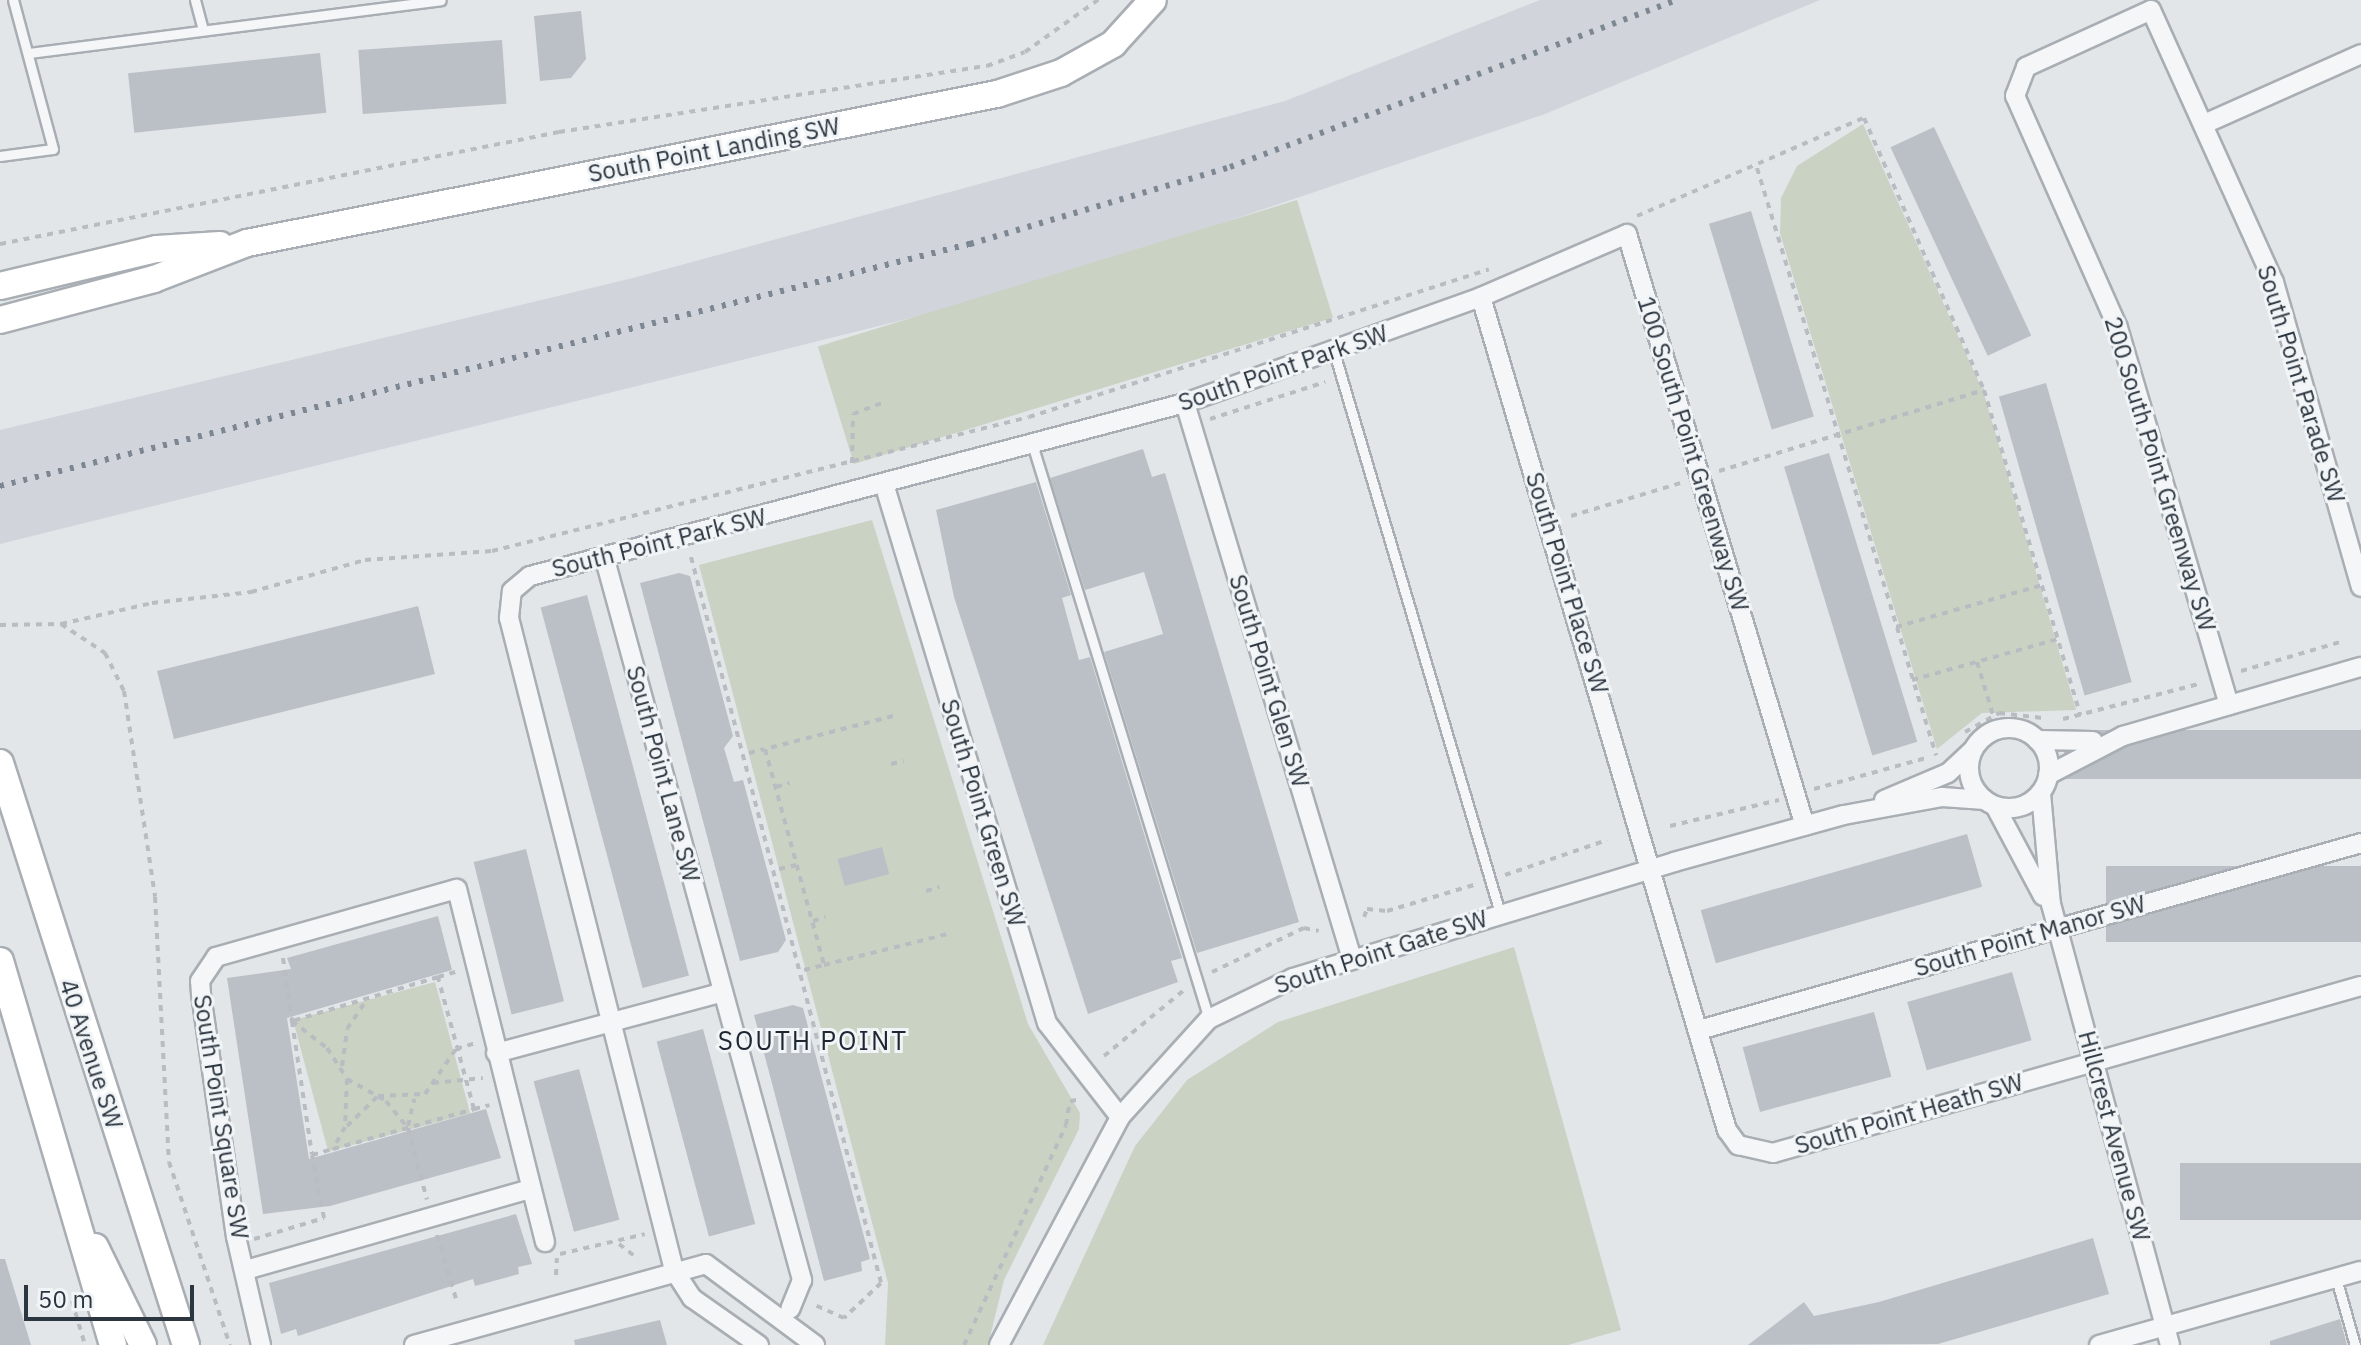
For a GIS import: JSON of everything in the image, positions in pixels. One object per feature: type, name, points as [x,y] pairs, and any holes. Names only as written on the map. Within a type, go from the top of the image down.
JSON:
[{"type":"main road","name":"South Point Landing SW","points":[[0,286],[157,249],[247,243],[997,94],[1061,73],[1113,44],[1153,0]]},
{"type":"main road","name":"South Point Landing SW","points":[[0,320],[154,279],[247,243]]},
{"type":"main road","points":[[0,270],[74,267]]},
{"type":"main road","name":"40 Avenue SW","points":[[0,763],[186,1345]]},
{"type":"main road","points":[[0,961],[113,1345]]},
{"type":"main road","points":[[74,1209],[143,1345]]},
{"type":"street","name":"South Point Parade SW","points":[[2151,10],[2274,282],[2361,587]]},
{"type":"street","name":"200 South Point Greenway SW","points":[[2151,10],[2026,67],[2015,96],[2118,328],[2229,705]]},
{"type":"street","points":[[2204,124],[2361,54]]},
{"type":"street","name":"100 South Point Greenway SW","points":[[1481,297],[1627,234],[1805,826]]},
{"type":"street","name":"South Point Park SW","points":[[759,1345],[692,1298],[674,1270],[615,1021],[508,611],[523,579],[885,487],[1185,403],[1481,297]]},
{"type":"street","name":"South Point Place SW","points":[[1481,297],[1654,868]]},
{"type":"street","name":"South Point Glen SW","points":[[1185,403],[1352,959]]},
{"type":"street","name":"South Point Green SW","points":[[885,487],[1047,1023],[1120,1117]]},
{"type":"street","name":"South Point Lane SW","points":[[604,556],[802,1280],[793,1302]]},
{"type":"street","points":[[2037,740],[2048,775],[2041,793],[2020,807],[1990,803],[1970,779],[1966,744],[2005,728],[2057,745],[2123,736],[2361,667]]},
{"type":"street","points":[[2048,775],[2123,736]]},
{"type":"street","name":"South Point Gate SW","points":[[1844,815],[1948,773],[1966,744]]},
{"type":"street","name":"Hillcrest Avenue SW","points":[[2041,793],[2058,928],[2170,1345]]},
{"type":"street","name":"South Point Gate SW","points":[[999,1345],[1023,1307],[1120,1117],[1209,1019],[1352,959],[1500,913],[1844,815],[1942,797],[1990,803]]},
{"type":"street","name":"Hillcrest Avenue SW","points":[[1990,803],[2014,829],[2058,928]]},
{"type":"street","name":"South Point Manor SW","points":[[1699,1030],[2361,843]]},
{"type":"street","name":"South Point Heath SW","points":[[1654,868],[1727,1130],[1757,1154],[2361,986]]},
{"type":"street","name":"South Point Square SW","points":[[261,1345],[240,1243],[200,981],[216,957],[457,889],[531,1189],[551,1248]]},
{"type":"street","points":[[495,1046],[615,1021],[723,992]]},
{"type":"street","name":"South Point Square SW","points":[[246,1270],[531,1189]]},
{"type":"street","points":[[414,1345],[674,1270],[706,1264],[815,1345]]},
{"type":"street","points":[[2099,1345],[2361,1271]]},
{"type":"street","name":"South Point Gate SW","points":[[1014,1345],[1023,1307]]},
{"type":"lane","points":[[0,156],[53,149],[16,0]]},
{"type":"lane","points":[[195,0],[202,27]]},
{"type":"lane","points":[[29,53],[202,27],[441,0]]},
{"type":"lane","points":[[1334,352],[1500,913]]},
{"type":"lane","points":[[1033,447],[1209,1019]]},
{"type":"lane","points":[[2336,1278],[2355,1345]]},
{"type":"path","points":[[0,244],[559,132],[987,66],[1025,52],[1098,0]]},
{"type":"path","points":[[1864,118],[1984,390],[2080,715],[1993,715],[1966,744]]},
{"type":"path","points":[[1757,168],[1936,755],[1942,751]]},
{"type":"path","points":[[0,625],[61,624],[279,586],[365,560],[492,551],[852,463],[1347,319]]},
{"type":"path","points":[[1215,418],[1325,382]]},
{"type":"path","points":[[1715,472],[1984,390]]},
{"type":"path","points":[[852,463],[847,451],[857,448],[853,414],[885,402]]},
{"type":"path","points":[[1571,516],[1682,482]]},
{"type":"path","points":[[691,557],[881,1283],[844,1318],[793,1302]]},
{"type":"path","points":[[1896,627],[2042,585]]},
{"type":"path","points":[[61,624],[105,653],[124,691],[155,897],[169,1162],[230,1345]]},
{"type":"path","points":[[1912,680],[2058,639]]},
{"type":"path","points":[[1977,662],[1993,715]]},
{"type":"path","points":[[749,753],[791,739],[893,716]]},
{"type":"path","points":[[765,749],[824,965]]},
{"type":"path","points":[[891,764],[904,761]]},
{"type":"path","points":[[775,787],[789,783]]},
{"type":"path","points":[[779,869],[797,865]]},
{"type":"path","points":[[926,891],[939,887]]},
{"type":"path","points":[[813,921],[825,917]]},
{"type":"path","points":[[804,970],[951,933]]},
{"type":"path","points":[[240,1243],[324,1218],[280,939]]},
{"type":"path","points":[[292,1021],[438,977],[474,1109]]},
{"type":"path","points":[[342,1069],[347,1029],[368,998]]},
{"type":"path","points":[[292,1021],[342,1069],[347,1079],[345,1127]]},
{"type":"path","points":[[456,1049],[495,1046]]},
{"type":"path","points":[[408,1128],[415,1099],[433,1083],[456,1049]]},
{"type":"path","points":[[433,1083],[466,1082],[501,1073]]},
{"type":"path","points":[[347,1079],[378,1096],[408,1128],[428,1202]]},
{"type":"path","points":[[333,1149],[345,1127],[378,1096],[415,1099]]},
{"type":"path","points":[[964,1345],[1077,1100]]},
{"type":"path","points":[[312,1155],[484,1106]]},
{"type":"path","points":[[435,1229],[457,1302]]},
{"type":"path","points":[[551,1248],[651,1237]]},
{"type":"path","points":[[617,1243],[638,1259]]},
{"type":"shaded area","points":[[1540,0],[1820,0],[1545,114],[1134,253],[923,315],[0,544],[0,430],[633,278],[1285,101]]},
{"type":"shaded area","points":[[1863,124],[1984,394],[2076,710],[1982,713],[1937,749],[1780,233],[1781,198],[1797,166]]},
{"type":"shaded area","points":[[1297,200],[1333,318],[854,464],[818,346]]},
{"type":"shaded area","points":[[872,520],[1028,1024],[1080,1113],[1079,1129],[1004,1280],[988,1345],[885,1345],[888,1283],[699,565]]},
{"type":"shaded area","points":[[1514,947],[1621,1330],[1568,1345],[1043,1345],[1135,1146],[1187,1080],[1278,1022]]},
{"type":"shaded area","points":[[435,982],[470,1113],[328,1151],[293,1020]]},
{"type":"building","points":[[581,11],[586,59],[571,78],[540,81],[534,16]]},
{"type":"building","points":[[502,40],[506,104],[363,114],[358,50]]},
{"type":"building","points":[[320,53],[326,113],[134,133],[128,73]]},
{"type":"building","points":[[1934,127],[2031,335],[1988,356],[1890,147]]},
{"type":"building","points":[[1751,211],[1814,417],[1772,429],[1709,224]]},
{"type":"building","points":[[2046,383],[2132,682],[2085,695],[1999,397]]},
{"type":"building","points":[[1143,449],[1152,477],[1165,473],[1299,922],[1197,953],[1104,652],[1163,634],[1151,594],[1144,572],[1085,590],[1050,478]]},
{"type":"building","points":[[1829,453],[1917,742],[1872,756],[1784,467]]},
{"type":"building","points":[[1036,482],[1071,595],[1062,598],[1079,660],[1090,657],[1182,958],[1171,961],[1178,982],[1088,1014],[954,597],[936,510]]},
{"type":"building","points":[[679,573],[690,576],[733,736],[724,748],[734,782],[743,780],[786,940],[778,952],[740,961],[640,583]]},
{"type":"building","points":[[587,595],[689,976],[643,988],[541,607]]},
{"type":"building","points":[[418,606],[435,674],[174,739],[157,671]]},
{"type":"building","points":[[2064,730],[2361,730],[2361,779],[2064,779]]},
{"type":"building","points":[[1967,834],[1982,887],[1716,963],[1701,910]]},
{"type":"building","points":[[882,847],[889,874],[845,886],[838,859]]},
{"type":"building","points":[[526,849],[564,1001],[512,1014],[474,862]]},
{"type":"building","points":[[2106,866],[2361,866],[2361,942],[2106,942]]},
{"type":"building","points":[[438,916],[452,970],[287,1018],[309,1159],[486,1109],[501,1158],[330,1206],[263,1214],[227,978],[291,969],[287,958]]},
{"type":"building","points":[[2012,972],[2032,1040],[1927,1070],[1907,1002]]},
{"type":"building","points":[[793,1005],[803,1008],[870,1259],[861,1262],[862,1271],[824,1281],[754,1015]]},
{"type":"building","points":[[1874,1012],[1891,1077],[1760,1112],[1743,1047]]},
{"type":"building","points":[[703,1029],[755,1224],[709,1237],[657,1041]]},
{"type":"building","points":[[579,1069],[619,1220],[574,1232],[534,1081]]},
{"type":"building","points":[[2180,1163],[2361,1163],[2361,1220],[2180,1220]]},
{"type":"building","points":[[516,1214],[532,1264],[518,1267],[519,1274],[475,1286],[473,1279],[298,1336],[296,1329],[281,1334],[269,1283]]},
{"type":"building","points":[[2093,1238],[2109,1294],[1938,1344],[1748,1345],[1804,1302],[1814,1316],[1879,1302]]},
{"type":"building","points":[[0,1259],[5,1259],[31,1345],[0,1345]]},
{"type":"building","points":[[2340,1319],[2347,1345],[2270,1345],[2270,1341]]},
{"type":"building","points":[[660,1320],[667,1345],[575,1345],[574,1340]]},
{"type":"railway","points":[[0,486],[970,244],[1230,167],[1677,0]]},
{"type":"district","name":"SOUTH POINT","points":[[813,1041]]}]
